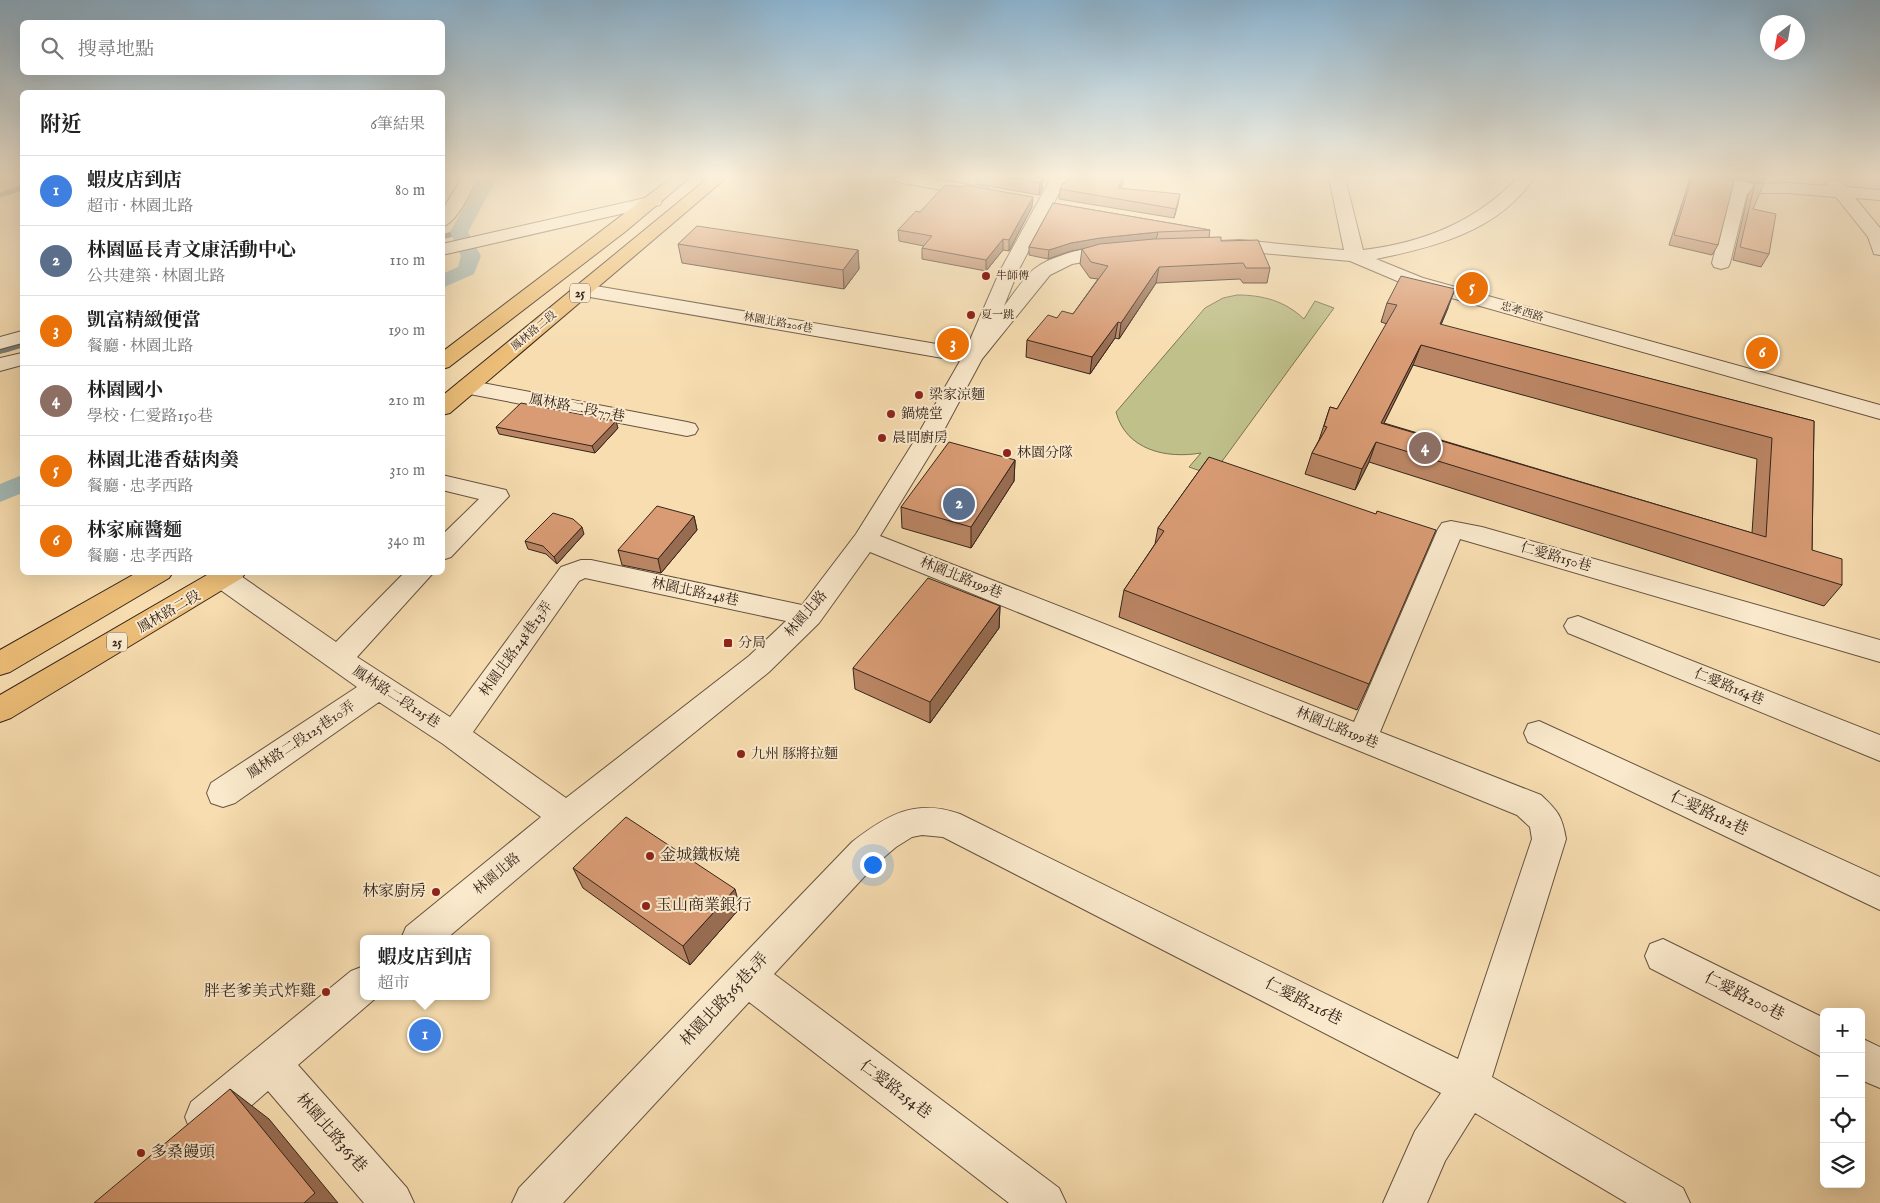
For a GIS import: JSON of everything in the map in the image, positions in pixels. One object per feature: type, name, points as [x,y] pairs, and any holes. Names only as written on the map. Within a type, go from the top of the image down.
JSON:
[{"type":"main road","name":"25","points":[[445,361],[611,234]]},
{"type":"main road","name":"鳳林路二段","points":[[445,405],[651,234]]},
{"type":"main road","points":[[0,664],[155,575]]},
{"type":"main road","name":"鳳林路二段","points":[[0,710],[229,576]]},
{"type":"street","points":[[455,247],[511,234]]},
{"type":"street","name":"林園北路","points":[[424,935],[566,817],[759,664],[809,616],[865,540],[925,443],[973,357],[1009,270],[1028,234]]},
{"type":"street","points":[[1350,234],[1355,257],[1400,250],[1432,242],[1452,234]]},
{"type":"street","points":[[1721,262],[1728,234]]},
{"type":"street","points":[[1875,234],[1880,250]]},
{"type":"street","name":"忠孝西路","points":[[1211,239],[1355,257],[1416,282],[1880,412]]},
{"type":"street","points":[[973,357],[1043,271],[1066,260],[1098,253],[1134,249]]},
{"type":"street","name":"林園北路206巷","points":[[584,290],[973,357]]},
{"type":"street","points":[[0,343],[20,338]]},
{"type":"street","points":[[0,365],[20,360]]},
{"type":"street","name":"鳳林路二段77巷","points":[[467,387],[687,429]]},
{"type":"street","points":[[445,483],[497,496],[445,548]]},
{"type":"street","name":"仁愛路150巷","points":[[1362,738],[1451,529],[1482,536],[1880,650]]},
{"type":"street","name":"林園北路199巷","points":[[865,540],[1529,805],[1546,821],[1549,839],[1469,1086],[1430,1146],[1404,1203]]},
{"type":"street","name":"林園北路248巷","points":[[580,569],[591,569],[809,616]]},
{"type":"street","name":"林園北路248巷13弄","points":[[454,735],[570,574],[580,569]]},
{"type":"street","points":[[338,658],[418,575]]},
{"type":"street","name":"鳳林路二段125巷","points":[[229,576],[338,658],[454,735],[566,817]]},
{"type":"street","name":"仁愛路164巷","points":[[1578,626],[1880,748]]},
{"type":"street","name":"鳳林路二段125巷10弄","points":[[223,793],[379,687]]},
{"type":"street","name":"仁愛路182巷","points":[[1539,733],[1880,894]]},
{"type":"street","name":"仁愛路216巷","points":[[929,820],[948,824],[1469,1086],[1668,1203]]},
{"type":"street","name":"林園北路365巷1弄","points":[[534,1203],[864,853],[892,831],[908,822],[929,820]]},
{"type":"street","name":"仁愛路200巷","points":[[1663,956],[1820,1037]]},
{"type":"street","name":"仁愛路254巷","points":[[747,977],[1044,1203]]},
{"type":"street","points":[[181,1139],[360,987]]},
{"type":"street","points":[[1865,1060],[1880,1068]]},
{"type":"street","name":"林園北路365巷","points":[[270,1062],[392,1203]]},
{"type":"green space","points":[[1237,295],[1256,296],[1273,300],[1281,303],[1304,319],[1315,301],[1334,308],[1212,475],[1189,467],[1201,453],[1188,455],[1161,453],[1138,443],[1121,425],[1116,412],[1205,308],[1223,298]]},
{"type":"building","points":[[688,234],[752,234],[858,250],[843,270],[678,244]]},
{"type":"building","points":[[921,234],[1012,234],[1009,240],[1003,239],[986,260],[922,248],[932,236]]},
{"type":"building","points":[[1036,234],[1137,234],[1071,243],[1049,250],[1029,247]]},
{"type":"building","points":[[1674,234],[1721,234],[1718,245]]},
{"type":"building","points":[[1743,234],[1772,234],[1769,254],[1740,247]]},
{"type":"building","points":[[1221,237],[1221,241],[1258,240],[1270,268],[1246,268],[1243,263],[1159,267],[1121,323],[1118,322],[1092,357],[1027,340],[1048,315],[1057,318],[1062,311],[1073,314],[1108,266],[1091,262],[1082,249],[1100,244],[1154,239]]},
{"type":"building","points":[[1401,276],[1455,289],[1440,324],[1814,421],[1812,550],[1842,559],[1842,585],[1376,442],[1362,469],[1312,453],[1327,427],[1324,426],[1330,407],[1337,409],[1397,305],[1387,303]],"holes":[[[1421,345],[1772,438],[1766,537],[1381,423]]]},
{"type":"building","points":[[521,403],[616,421],[592,446],[496,427]]},
{"type":"building","points":[[949,442],[1015,460],[971,527],[901,507]]},
{"type":"building","points":[[1209,457],[1376,514],[1377,511],[1436,530],[1369,684],[1124,590],[1164,531],[1158,528]]},
{"type":"building","points":[[657,506],[694,516],[658,559],[618,550]]},
{"type":"building","points":[[553,513],[573,519],[582,527],[554,557],[543,546],[525,541]]},
{"type":"building","points":[[928,578],[1000,606],[930,702],[853,668]]},
{"type":"building","points":[[626,817],[735,889],[683,946],[573,868]]},
{"type":"building","points":[[230,1089],[315,1193],[304,1203],[94,1203]]},
{"type":"waterway","points":[[445,236],[452,234]]},
{"type":"waterway","points":[[445,281],[467,270],[471,256],[460,234]]},
{"type":"waterway","points":[[5,350],[20,346]]},
{"type":"waterway","points":[[0,351],[10,348]]},
{"type":"waterway","points":[[0,494],[20,484]]},
{"type":"place","name":"牛師傅","points":[[986,276]]},
{"type":"place","name":"林園北港香菇肉羮","points":[[1472,288]]},
{"type":"place","name":"夏一跳","points":[[971,315]]},
{"type":"place","name":"凱富精緻便當","points":[[953,344]]},
{"type":"place","name":"林家麻醬麵","points":[[1762,353]]},
{"type":"place","name":"梁家涼麵","points":[[919,395]]},
{"type":"place","name":"鍋燒堂","points":[[891,414]]},
{"type":"place","name":"晨間廚房","points":[[882,438]]},
{"type":"place","name":"林園國小","points":[[1425,448]]},
{"type":"place","name":"林園分隊","points":[[1007,453]]},
{"type":"place","name":"林園區長青文康活動中心","points":[[959,504]]},
{"type":"place","name":"分局","points":[[728,643]]},
{"type":"place","name":"九州 豚將拉麵","points":[[741,754]]},
{"type":"place","name":"金城鐵板燒","points":[[650,856]]},
{"type":"place","name":"林家廚房","points":[[436,892]]},
{"type":"place","name":"玉山商業銀行","points":[[646,906]]},
{"type":"place","name":"胖老爹美式炸雞","points":[[326,992]]},
{"type":"place","name":"蝦皮店到店","points":[[425,1035]]},
{"type":"place","name":"多桑饅頭","points":[[141,1153]]}]
